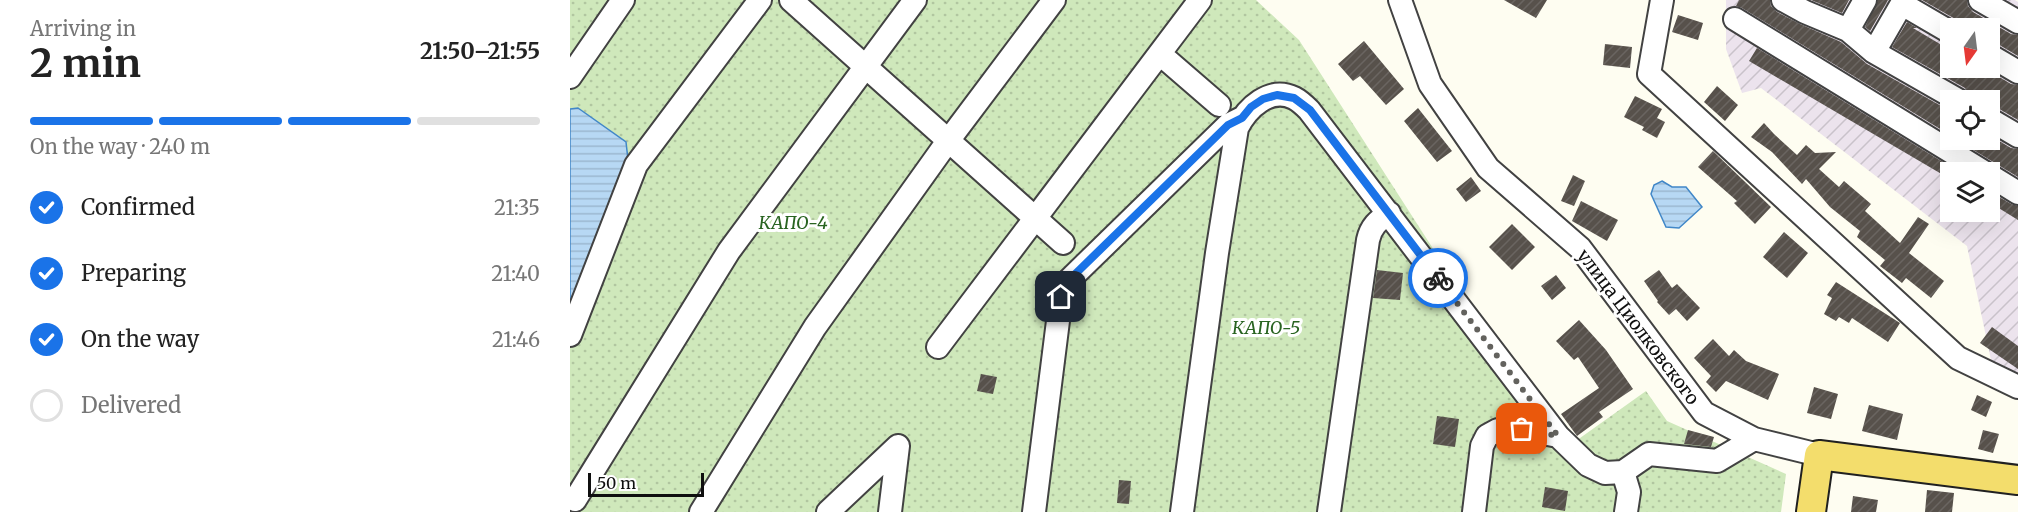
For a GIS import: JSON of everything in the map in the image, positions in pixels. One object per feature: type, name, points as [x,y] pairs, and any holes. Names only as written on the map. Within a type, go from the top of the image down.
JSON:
[{"type":"main road","points":[[1811,512],[1819,455],[2018,480]]},
{"type":"street","points":[[570,77],[623,0]]},
{"type":"street","points":[[570,335],[636,165],[760,0]]},
{"type":"street","points":[[790,0],[1063,243]]},
{"type":"street","points":[[575,500],[729,251],[915,0]]},
{"type":"street","points":[[701,512],[815,327],[948,141],[1054,0]]},
{"type":"street","points":[[938,347],[1200,0]]},
{"type":"street","name":"улица Циолковского","points":[[1400,0],[1430,84],[1488,168],[1580,248],[1704,413],[1754,439],[1819,455]]},
{"type":"street","points":[[1662,0],[1649,75],[1958,358],[2018,387]]},
{"type":"street","points":[[1783,0],[1808,6],[1848,30],[1874,52],[1940,90]]},
{"type":"street","points":[[1848,30],[1865,0]]},
{"type":"street","points":[[1980,0],[2018,22]]},
{"type":"street","points":[[1874,52],[1903,2],[1940,26]]},
{"type":"street","points":[[1735,19],[1968,162]]},
{"type":"street","points":[[1160,54],[1219,105]]},
{"type":"street","points":[[2000,61],[2018,72]]},
{"type":"street","points":[[1182,512],[1226,190],[1237,128],[1251,107],[1263,99],[1277,95],[1294,98],[1310,110],[1558,436],[1588,465],[1605,473],[1623,472],[1649,454],[1717,461],[1754,439]]},
{"type":"street","points":[[1034,512],[1061,297],[1066,283],[1228,125],[1242,118]]},
{"type":"street","points":[[2000,125],[2018,136]]},
{"type":"street","points":[[2000,182],[2018,193]]},
{"type":"street","points":[[1329,512],[1368,240],[1378,220],[1389,213]]},
{"type":"street","points":[[1474,512],[1482,446],[1487,436],[1498,430],[1522,429],[1558,436]]},
{"type":"street","points":[[828,512],[898,446],[890,512]]},
{"type":"street","points":[[1623,472],[1629,492],[1626,512]]},
{"type":"shaded area","points":[[1726,0],[2015,0],[2018,2],[2018,377],[1992,365],[1967,246],[1761,88],[1742,93],[1726,49]]},
{"type":"green space","points":[[570,0],[1256,0],[1299,40],[1493,342],[1573,443],[1646,391],[1667,421],[1786,474],[1781,512],[570,512]]},
{"type":"water","points":[[578,108],[626,142],[628,160],[570,314],[570,109]]},
{"type":"water","points":[[1662,181],[1672,187],[1686,187],[1702,207],[1679,228],[1666,227],[1651,194],[1654,185]]},
{"type":"building","points":[[1504,0],[1547,0],[1536,18]]},
{"type":"building","points":[[1739,0],[1770,0],[1771,6],[1777,12],[1841,42],[1867,64],[1940,105],[1940,129],[1742,8],[1736,6]]},
{"type":"building","points":[[1811,0],[1849,0],[1842,13]]},
{"type":"building","points":[[1878,0],[1888,0],[1870,31],[1865,27]]},
{"type":"building","points":[[1922,0],[1967,0],[1973,12],[1983,18],[1954,18]]},
{"type":"building","points":[[1678,15],[1703,23],[1698,40],[1672,32]]},
{"type":"building","points":[[1907,22],[1940,44],[1940,74],[1892,47]]},
{"type":"building","points":[[2000,28],[2018,35],[2018,56],[2000,45]]},
{"type":"building","points":[[1364,41],[1404,89],[1386,105],[1360,76],[1353,81],[1338,64]]},
{"type":"building","points":[[1605,44],[1632,47],[1630,68],[1603,65]]},
{"type":"building","points":[[1757,48],[1943,162],[1940,162],[1940,173],[1749,61]]},
{"type":"building","points":[[2000,77],[2018,85],[2018,120],[2000,109],[2000,90],[1966,90],[1947,78]]},
{"type":"building","points":[[1717,86],[1738,105],[1725,121],[1704,102]]},
{"type":"building","points":[[1635,96],[1662,109],[1657,118],[1665,122],[1657,138],[1642,130],[1644,127],[1624,117]]},
{"type":"building","points":[[1418,108],[1452,151],[1437,162],[1404,121]]},
{"type":"building","points":[[1764,123],[1797,155],[1806,145],[1815,153],[1836,152],[1819,169],[1839,187],[1844,181],[1871,204],[1865,211],[1900,243],[1918,217],[1929,224],[1909,253],[1944,281],[1931,298],[1906,278],[1902,283],[1880,266],[1885,260],[1857,237],[1860,231],[1830,207],[1806,179],[1802,184],[1772,152],[1751,137]]},
{"type":"building","points":[[2000,142],[2018,149],[2018,177],[2000,166],[2000,162],[1993,162],[1973,150],[2000,150]]},
{"type":"building","points":[[1713,151],[1771,207],[1755,224],[1734,203],[1737,201],[1698,167]]},
{"type":"building","points":[[1573,175],[1585,181],[1574,206],[1561,201]]},
{"type":"building","points":[[1471,177],[1481,191],[1466,202],[1456,189]]},
{"type":"building","points":[[2000,198],[2018,206],[2018,220],[2000,209]]},
{"type":"building","points":[[1581,201],[1618,220],[1607,241],[1572,221]]},
{"type":"building","points":[[1512,224],[1535,247],[1512,270],[1489,247]]},
{"type":"building","points":[[1784,232],[1808,253],[1787,278],[1763,257]]},
{"type":"building","points":[[1377,270],[1403,273],[1400,300],[1373,298]]},
{"type":"building","points":[[1659,270],[1672,288],[1677,284],[1700,308],[1687,321],[1676,309],[1669,315],[1657,302],[1644,281]]},
{"type":"building","points":[[1556,275],[1566,288],[1552,300],[1541,286]]},
{"type":"building","points":[[1836,282],[1900,323],[1888,342],[1852,318],[1849,323],[1839,317],[1836,321],[1824,314],[1832,298],[1827,295]]},
{"type":"building","points":[[1579,320],[1606,350],[1633,389],[1599,412],[1603,417],[1577,436],[1561,414],[1599,388],[1578,357],[1574,360],[1556,341]]},
{"type":"building","points":[[1992,327],[2018,346],[2018,369],[1980,343]]},
{"type":"building","points":[[1713,339],[1729,356],[1734,350],[1746,361],[1779,374],[1768,400],[1726,381],[1716,392],[1706,382],[1711,376],[1694,358]]},
{"type":"building","points":[[981,374],[997,377],[993,394],[977,391]]},
{"type":"building","points":[[1814,387],[1838,394],[1831,419],[1807,413]]},
{"type":"building","points":[[1977,395],[1992,402],[1986,417],[1971,410]]},
{"type":"building","points":[[1869,405],[1903,414],[1897,440],[1862,431]]},
{"type":"building","points":[[1437,416],[1459,419],[1455,447],[1433,444]]},
{"type":"building","points":[[1688,430],[1714,437],[1711,447],[1684,444]]},
{"type":"building","points":[[1983,430],[1999,434],[1993,453],[1978,449]]},
{"type":"building","points":[[1119,480],[1131,481],[1129,504],[1117,503]]},
{"type":"building","points":[[1545,487],[1568,491],[1565,511],[1542,507]]},
{"type":"building","points":[[1927,490],[1954,493],[1952,512],[1925,512]]},
{"type":"building","points":[[1853,496],[1878,500],[1876,512],[1851,512]]},
{"type":"way so far","points":[[1438,278],[1558,436],[1522,429]]},
{"type":"route","points":[[1061,297],[1066,283],[1228,125],[1242,118],[1251,107],[1263,99],[1277,95],[1294,98],[1310,110],[1438,278]]},
{"type":"park label","name":"КАПО-4","points":[[793,223]]},
{"type":"park label","name":"КАПО-5","points":[[1266,328]]}]
